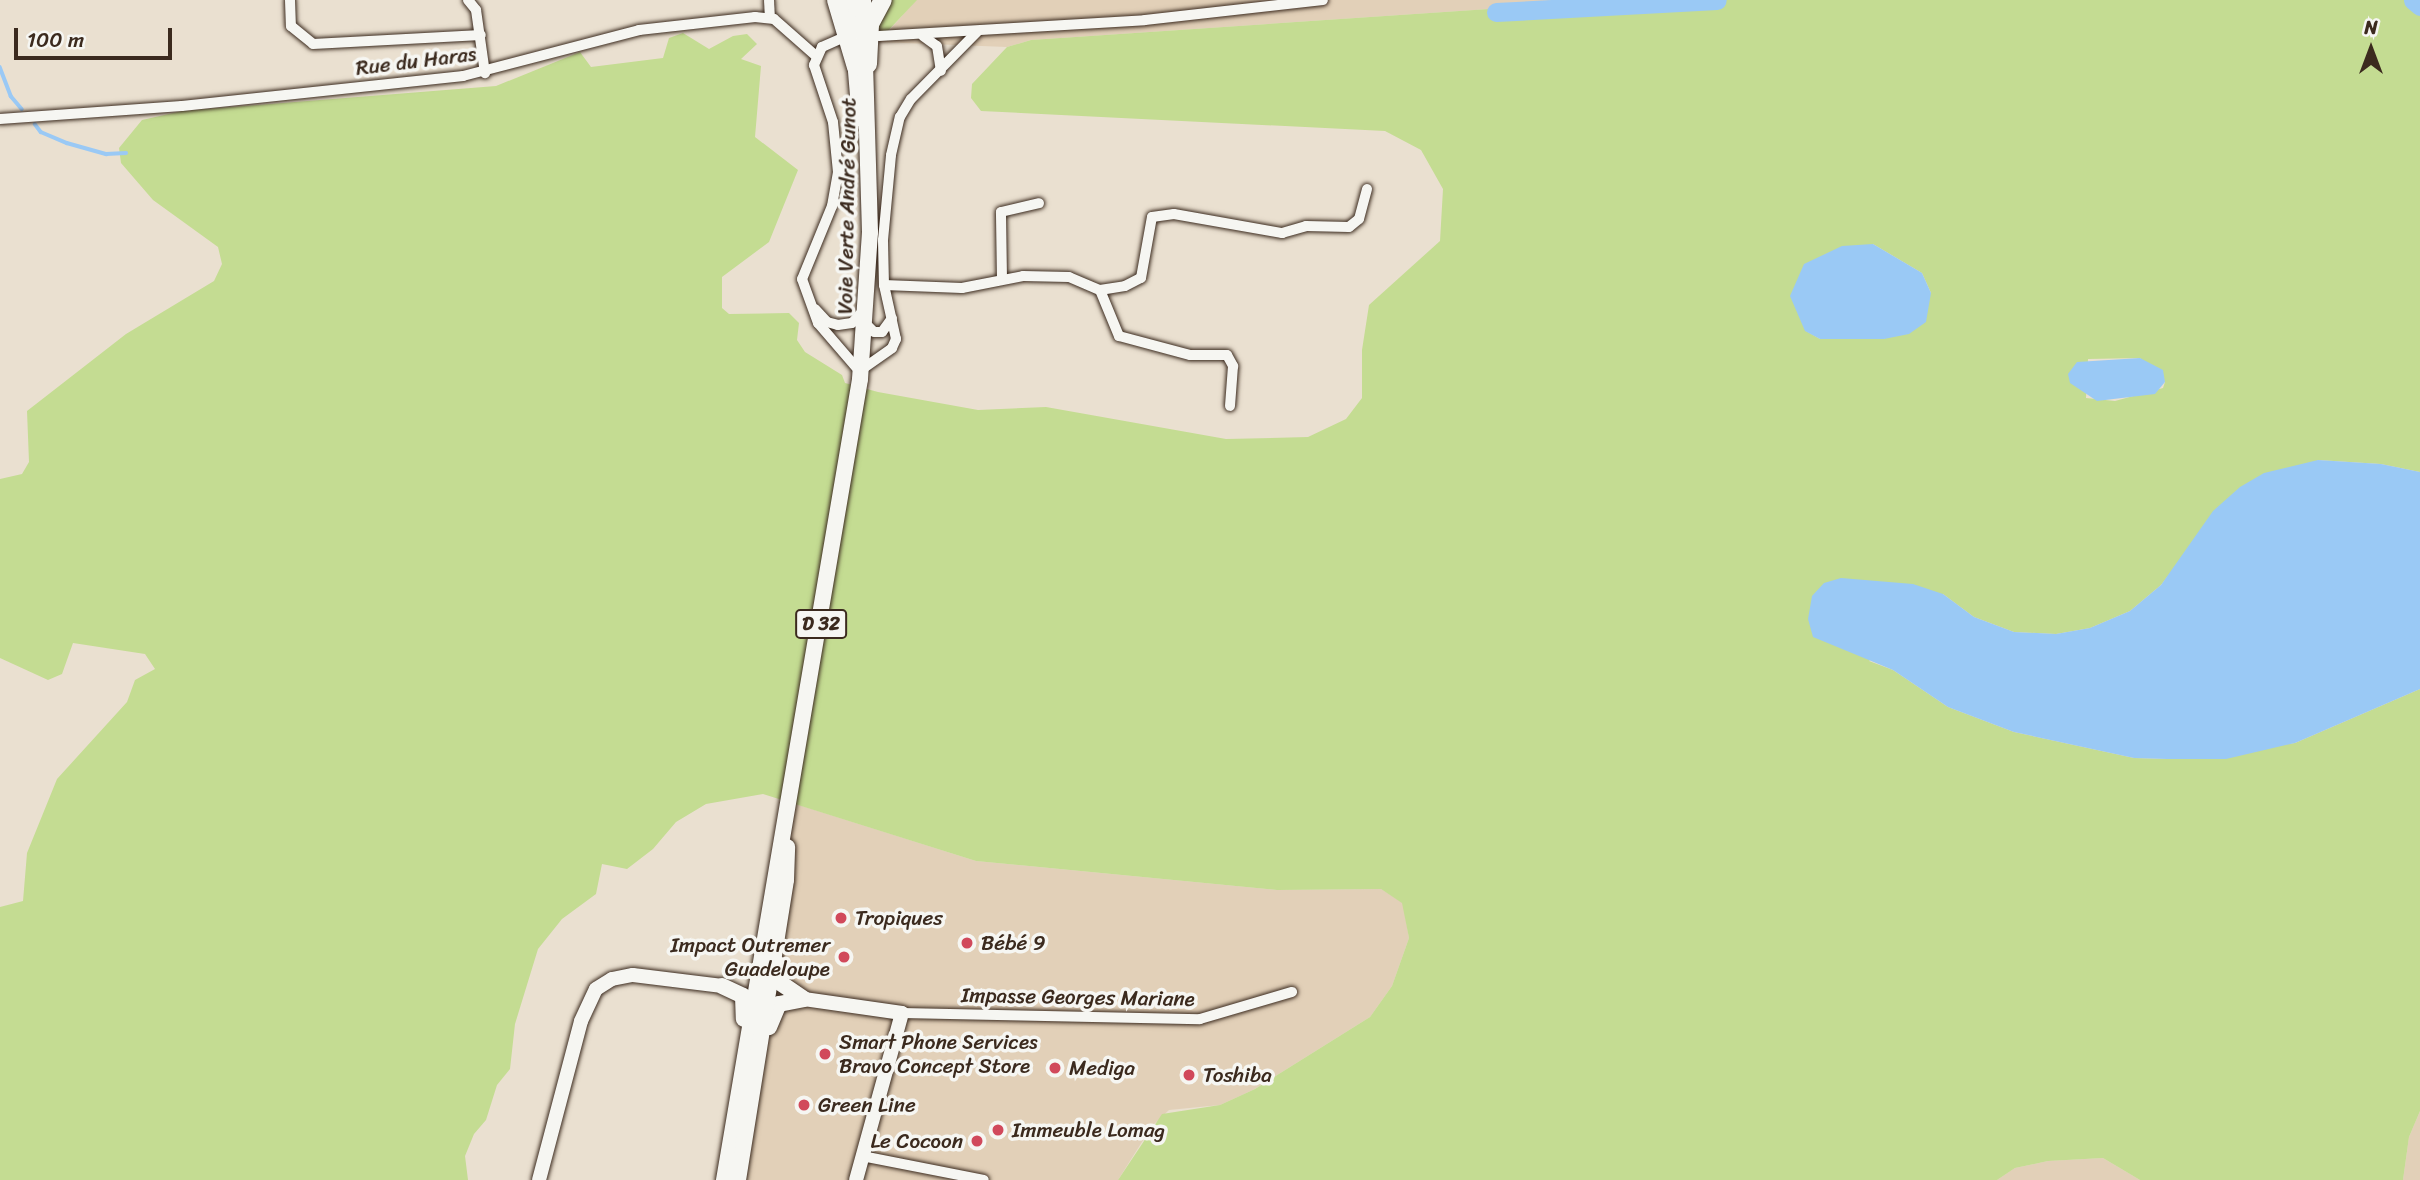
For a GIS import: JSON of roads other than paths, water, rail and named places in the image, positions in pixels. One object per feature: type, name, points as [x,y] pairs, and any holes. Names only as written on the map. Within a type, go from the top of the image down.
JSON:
[{"type":"highway","points":[[836,0],[862,66]]},
{"type":"highway","points":[[862,66],[870,24],[883,0]]},
{"type":"main road","name":"Voie Verte André Gunot","points":[[850,0],[862,66]]},
{"type":"main road","name":"Voie Verte André Gunot","points":[[724,1180],[745,1093],[771,935],[786,880],[786,838],[853,411],[863,319],[872,285],[862,66],[863,0]]},
{"type":"main road","points":[[722,986],[752,975],[771,935]]},
{"type":"main road","points":[[771,935],[779,982],[804,999]]},
{"type":"main road","points":[[722,986],[739,993],[746,1004],[735,1079],[745,1093],[759,1079],[773,1010],[784,1002],[804,999]]},
{"type":"main road","name":"Voie Verte André Gunot","points":[[738,1180],[745,1093]]},
{"type":"street","points":[[290,0],[294,31],[313,44],[481,35]]},
{"type":"street","points":[[468,0],[476,10],[485,73]]},
{"type":"street","points":[[769,0],[770,17],[816,56]]},
{"type":"street","points":[[879,36],[1145,20],[1323,0]]},
{"type":"street","name":"Rue du Haras","points":[[0,119],[183,106],[485,73],[639,30],[770,17]]},
{"type":"street","points":[[840,39],[822,47],[816,56],[817,80],[836,136],[838,172],[829,214],[802,268],[808,301],[818,323],[858,368],[895,344],[892,318],[872,285],[896,128],[911,99],[978,31]]},
{"type":"street","points":[[915,34],[934,41],[941,71]]},
{"type":"street","points":[[872,285],[962,288],[1002,279],[1069,277],[1100,290],[1135,284],[1141,278],[1152,217],[1161,214],[1282,233],[1306,226],[1349,227],[1359,219],[1367,189]]},
{"type":"street","points":[[1002,279],[1001,212],[1039,202]]},
{"type":"street","points":[[1100,290],[1119,336],[1190,355],[1227,355],[1233,366],[1230,406]]},
{"type":"street","points":[[808,301],[831,324],[847,325],[863,319],[874,332],[882,332],[892,318]]},
{"type":"street","points":[[539,1180],[581,1021],[596,989],[612,979],[633,975],[722,986]]},
{"type":"street","name":"Impasse Georges Mariane","points":[[902,1013],[1200,1019],[1292,992]]},
{"type":"street","points":[[804,999],[902,1013],[856,1180]]},
{"type":"street","points":[[862,1156],[984,1180]]},
{"type":"water","points":[[1873,244],[1922,273],[1931,293],[1926,322],[1909,334],[1884,339],[1820,339],[1805,331],[1790,296],[1804,264],[1842,246]]},
{"type":"water","points":[[2140,358],[2163,370],[2165,382],[2155,394],[2097,401],[2070,383],[2068,374],[2077,362]]},
{"type":"water","points":[[2318,460],[2381,464],[2420,472],[2420,689],[2295,743],[2226,759],[2134,758],[2014,732],[1948,707],[1893,670],[1813,637],[1808,619],[1812,596],[1824,583],[1841,578],[1913,584],[1943,594],[1974,617],[2014,632],[2056,634],[2090,628],[2130,611],[2161,585],[2213,511],[2240,487],[2264,473]]},
{"type":"waterway","points":[[1496,12],[1717,0]]},
{"type":"waterway","points":[[2413,0],[2420,6]]},
{"type":"waterway","points":[[0,67],[11,96],[22,109]]},
{"type":"waterway","points":[[35,124],[41,132],[67,143],[106,154],[126,153]]},
{"type":"place","name":"Tropiques","points":[[841,918]]},
{"type":"place","name":"Bébé 9","points":[[967,943]]},
{"type":"place","name":"Impact Outremer Guadeloupe","points":[[844,957]]},
{"type":"place","name":"Smart Phone Services Bravo Concept Store","points":[[825,1054]]},
{"type":"place","name":"Mediga","points":[[1055,1068]]},
{"type":"place","name":"Toshiba","points":[[1189,1075]]},
{"type":"place","name":"Green Line","points":[[804,1105]]},
{"type":"place","name":"Immeuble Lomag","points":[[998,1130]]},
{"type":"place","name":"Le Cocoon","points":[[977,1141]]}]
